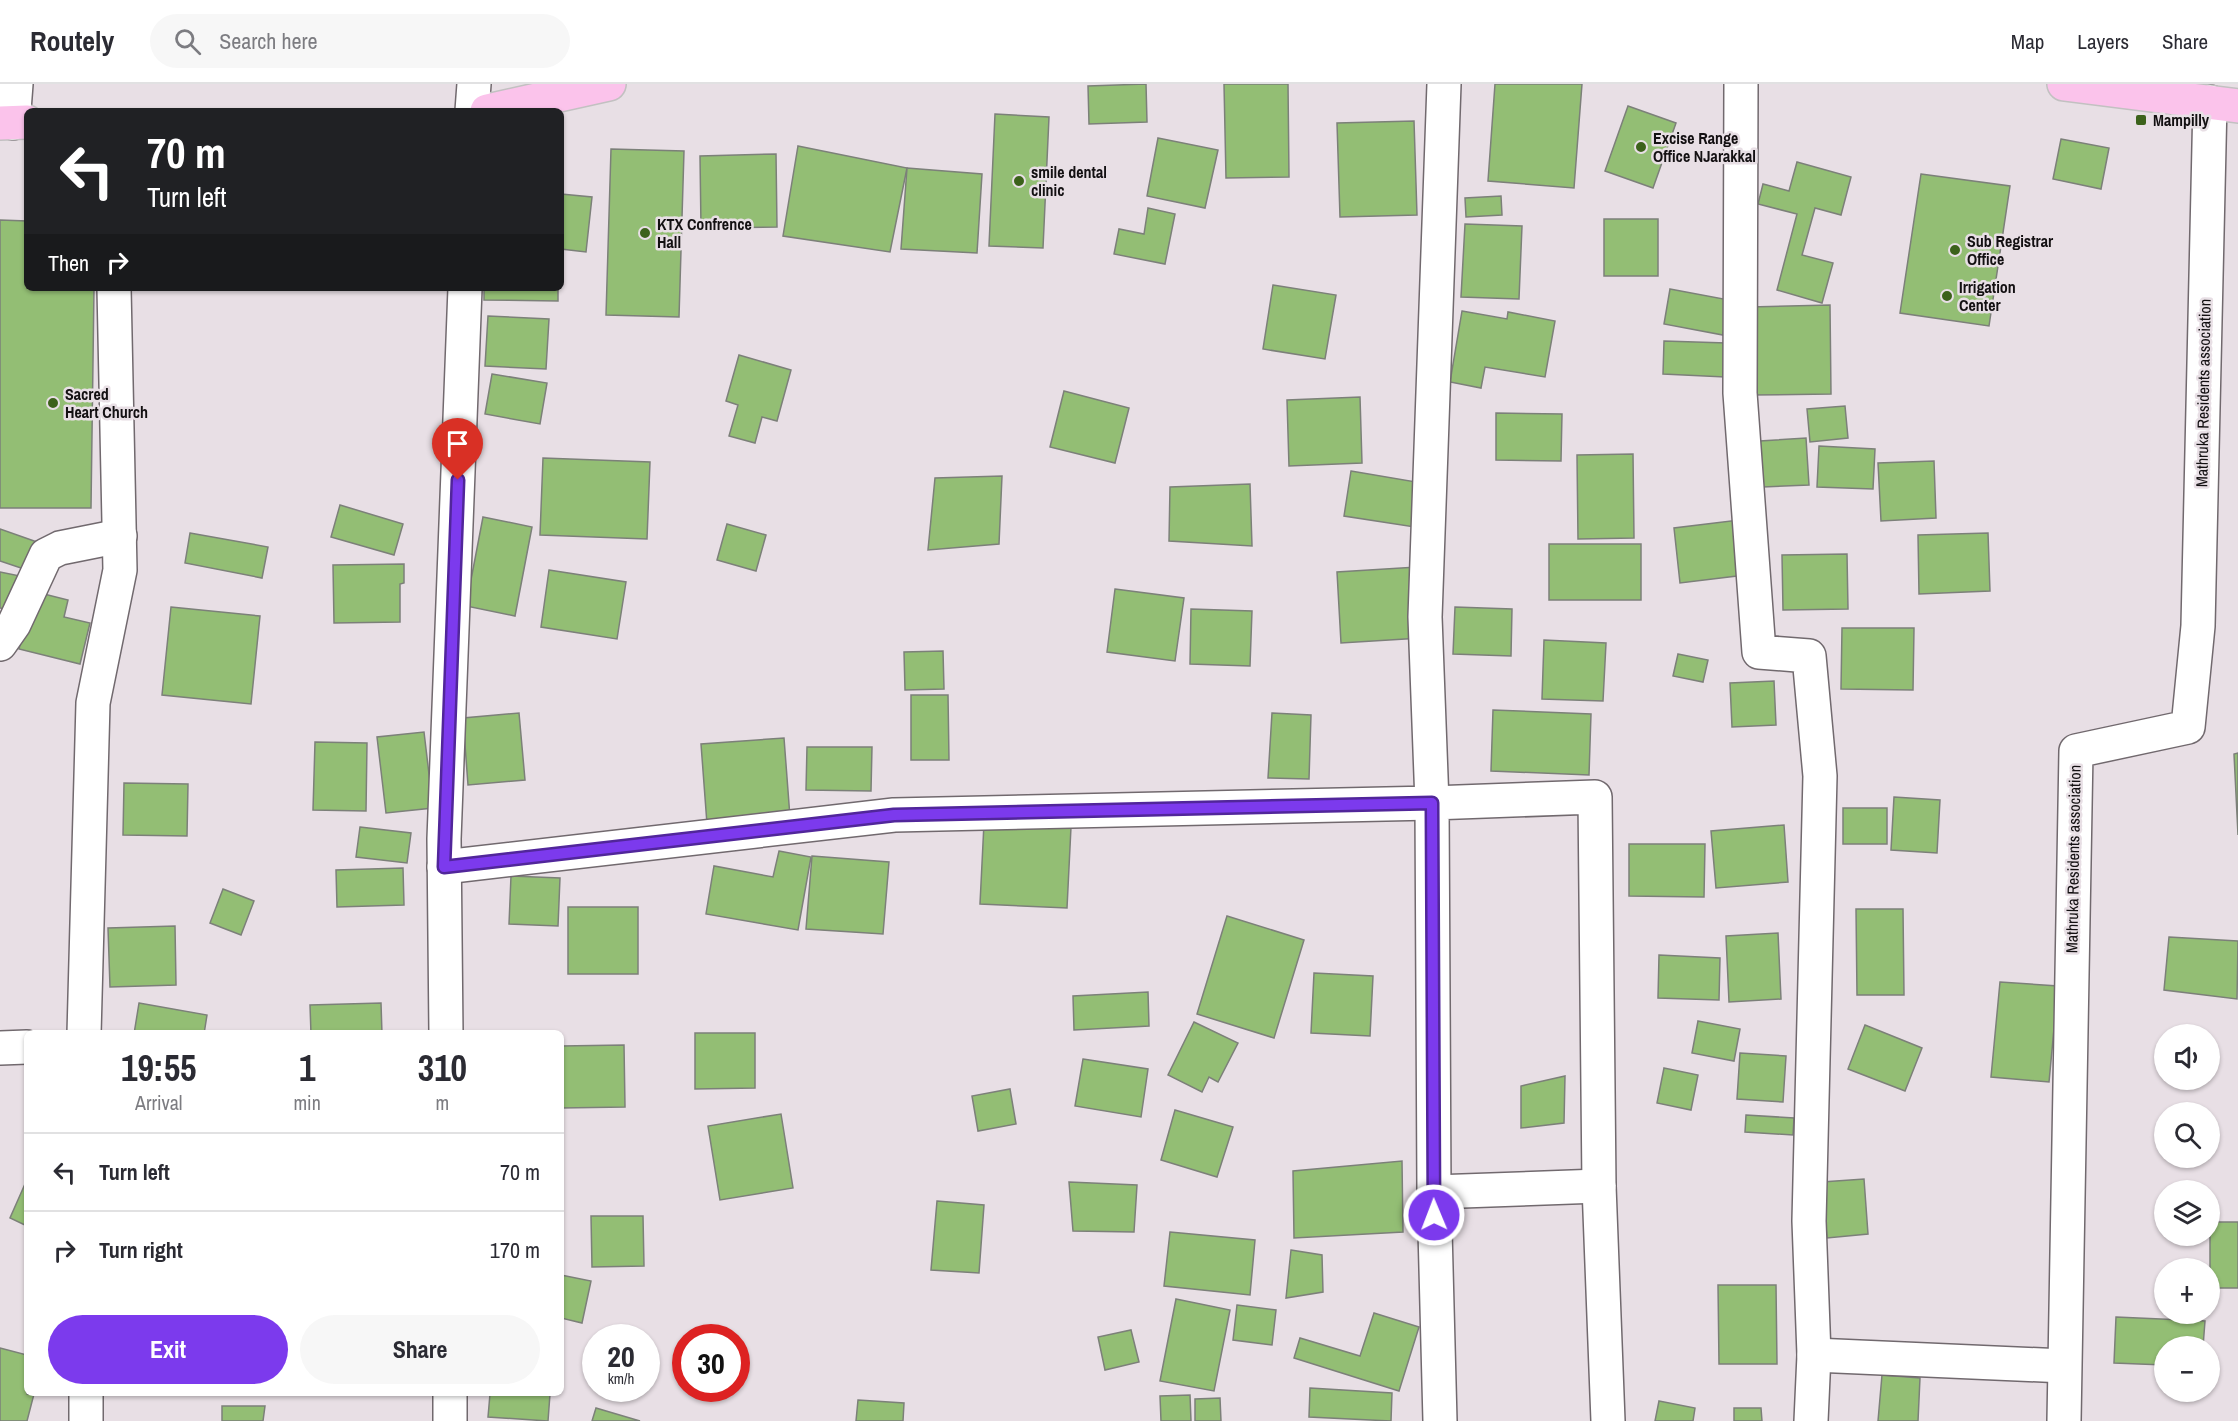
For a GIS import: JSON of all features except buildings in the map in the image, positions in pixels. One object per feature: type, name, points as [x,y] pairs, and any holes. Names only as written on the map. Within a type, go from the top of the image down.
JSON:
[{"type":"main road","points":[[501,108],[609,84]]},
{"type":"main road","points":[[2064,84],[2224,104]]},
{"type":"street","points":[[13,123],[16,84]]},
{"type":"street","points":[[472,108],[474,84]]},
{"type":"street","points":[[1440,1421],[1434,1192],[1432,803],[1425,617],[1444,84]]},
{"type":"street","points":[[1742,84],[1740,393],[1759,652],[1809,656],[1820,776],[1809,1221],[1814,1355],[1811,1421]]},
{"type":"street","name":"Mathruka Residents association","points":[[2064,1421],[2076,750],[2188,727],[2198,626],[2224,104]]},
{"type":"street","points":[[84,1030],[93,703],[120,570],[114,291]]},
{"type":"street","points":[[446,1030],[444,867],[465,291]]},
{"type":"street","points":[[0,644],[14,624],[46,555],[60,548],[120,536]]},
{"type":"street","points":[[444,867],[894,815],[1432,803],[1595,797],[1599,1186],[1608,1421]]},
{"type":"street","points":[[0,1048],[24,1047]]},
{"type":"street","points":[[1434,1192],[1599,1186]]},
{"type":"street","points":[[1814,1355],[2064,1366]]},
{"type":"street","points":[[86,1396],[86,1421]]},
{"type":"street","points":[[450,1396],[450,1421]]},
{"type":"place","name":"Mampilly","points":[[2141,120]]},
{"type":"place","name":"Excise Range Office NJarakkal","points":[[1641,147]]},
{"type":"place","name":"smile dental clinic","points":[[1019,181]]},
{"type":"place","name":"KTX Confrence Hall","points":[[645,233]]},
{"type":"place","name":"Sub Registrar Office","points":[[1955,250]]},
{"type":"place","name":"Irrigation Center","points":[[1947,296]]},
{"type":"place","name":"Sacred Heart Church","points":[[53,403]]},
{"type":"route","points":[[458,480],[444,867],[894,815],[1432,803],[1434,1215]]}]
